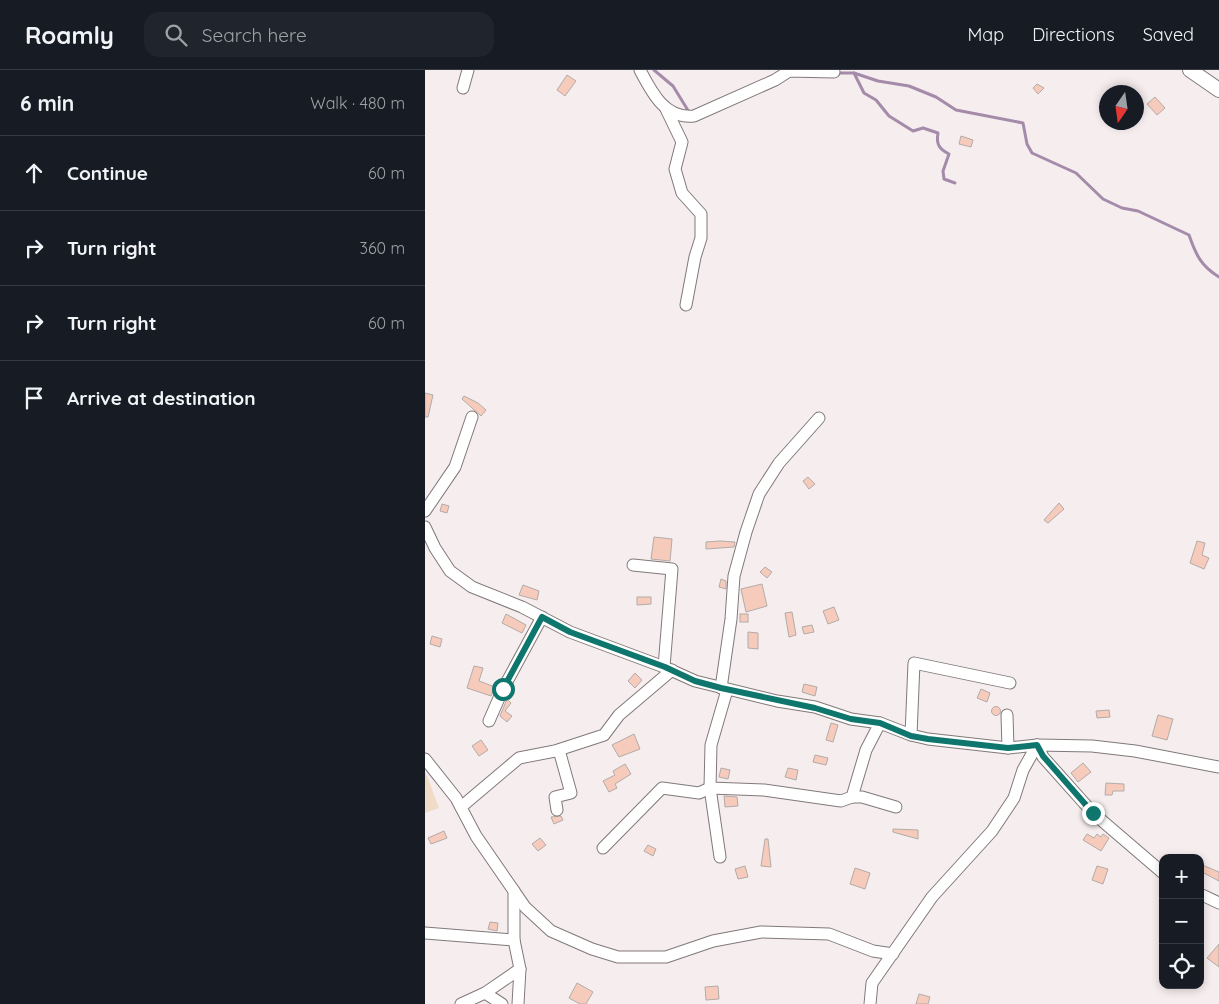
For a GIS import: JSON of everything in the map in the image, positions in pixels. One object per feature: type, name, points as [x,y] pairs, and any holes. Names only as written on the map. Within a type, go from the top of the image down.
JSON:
[{"type":"street","points":[[463,88],[468,70]]},
{"type":"street","points":[[640,70],[651,93],[666,109],[682,142],[675,169],[682,193],[701,214],[701,238],[695,257],[686,305]]},
{"type":"street","points":[[1190,70],[1219,90]]},
{"type":"street","points":[[666,109],[675,114],[695,116],[775,80],[789,71],[834,72]]},
{"type":"street","points":[[425,511],[455,467],[472,417]]},
{"type":"street","points":[[720,857],[710,788],[711,745],[724,689],[735,576],[759,494],[779,463],[819,418]]},
{"type":"street","points":[[425,526],[435,548],[450,571],[472,588],[502,598],[570,632],[695,681],[815,708],[851,719],[880,723],[911,736],[1008,748],[1037,745],[1109,748],[1219,766]]},
{"type":"street","points":[[461,807],[519,758],[559,750],[604,735],[619,715],[668,669],[672,570],[633,565]]},
{"type":"street","points":[[489,721],[503,689],[542,617]]},
{"type":"street","points":[[911,736],[914,663],[1010,683]]},
{"type":"street","points":[[1007,715],[1008,748]]},
{"type":"street","points":[[852,797],[866,750],[880,723]]},
{"type":"street","points":[[1037,745],[1043,756],[1093,813],[1159,870]]},
{"type":"street","points":[[870,1004],[872,983],[932,897],[992,831],[1014,798],[1023,770],[1037,745]]},
{"type":"street","points":[[557,810],[555,797],[571,793],[559,750]]},
{"type":"street","points":[[425,759],[456,798],[476,836],[525,907],[551,931],[592,949],[618,956],[666,957],[713,941],[761,932],[829,934],[873,951],[893,954]]},
{"type":"street","points":[[603,848],[662,788],[699,793],[710,788],[764,790],[841,801],[852,797],[862,797],[896,807]]},
{"type":"street","points":[[514,891],[514,940],[520,969],[518,1004]]},
{"type":"street","points":[[1204,896],[1219,902]]},
{"type":"street","points":[[425,933],[514,940]]},
{"type":"street","points":[[461,1004],[485,993],[520,969]]},
{"type":"street","points":[[485,993],[502,1004]]},
{"type":"shaded area","points":[[425,771],[439,808],[425,813]]},
{"type":"building","points":[[567,75],[576,81],[565,96],[557,90]]},
{"type":"building","points":[[1037,84],[1044,88],[1038,94],[1033,88]]},
{"type":"building","points":[[1155,97],[1165,108],[1157,115],[1147,104]]},
{"type":"building","points":[[961,136],[973,140],[971,147],[959,144]]},
{"type":"building","points":[[425,393],[433,395],[428,417],[425,417]]},
{"type":"building","points":[[464,396],[478,403],[486,410],[481,416],[462,399]]},
{"type":"building","points":[[808,477],[815,484],[809,489],[803,481]]},
{"type":"building","points":[[1059,503],[1064,509],[1048,523],[1044,520]]},
{"type":"building","points":[[442,504],[449,506],[447,513],[440,511]]},
{"type":"building","points":[[654,537],[672,539],[670,561],[651,559]]},
{"type":"building","points":[[1197,541],[1205,543],[1202,555],[1209,558],[1204,569],[1190,563]]},
{"type":"building","points":[[706,542],[735,542],[734,547],[706,549]]},
{"type":"building","points":[[765,567],[772,572],[767,578],[760,572]]},
{"type":"building","points":[[721,579],[726,581],[726,589],[719,587]]},
{"type":"building","points":[[762,584],[767,606],[746,612],[741,589]]},
{"type":"building","points":[[523,585],[539,591],[537,600],[519,595]]},
{"type":"building","points":[[637,597],[651,597],[651,604],[637,605]]},
{"type":"building","points":[[834,607],[839,620],[828,624],[823,611]]},
{"type":"building","points":[[792,612],[796,635],[789,637],[785,613]]},
{"type":"building","points":[[506,614],[526,625],[522,633],[502,623]]},
{"type":"building","points":[[740,614],[748,614],[748,622],[740,622]]},
{"type":"building","points":[[812,625],[814,632],[804,634],[802,627]]},
{"type":"building","points":[[748,632],[758,633],[758,649],[748,648]]},
{"type":"building","points":[[432,636],[442,639],[440,647],[430,644]]},
{"type":"building","points":[[474,666],[483,668],[479,681],[495,687],[491,696],[467,688]]},
{"type":"building","points":[[635,673],[642,680],[635,688],[628,681]]},
{"type":"building","points":[[804,684],[817,687],[815,696],[802,692]]},
{"type":"building","points":[[981,689],[990,693],[987,702],[977,698]]},
{"type":"building","points":[[507,699],[511,703],[505,711],[512,716],[507,722],[500,716]]},
{"type":"building","points":[[996,706],[1001,711],[996,716],[991,711]]},
{"type":"building","points":[[1109,710],[1110,717],[1097,718],[1096,711]]},
{"type":"building","points":[[1158,715],[1173,719],[1167,740],[1152,736]]},
{"type":"building","points":[[831,723],[838,725],[833,742],[826,740]]},
{"type":"building","points":[[634,734],[640,749],[619,757],[612,745]]},
{"type":"building","points":[[481,740],[488,750],[479,756],[472,746]]},
{"type":"building","points":[[815,755],[828,758],[826,765],[813,762]]},
{"type":"building","points":[[1083,763],[1091,772],[1078,782],[1071,773]]},
{"type":"building","points":[[625,764],[631,774],[615,784],[617,788],[609,792],[603,781],[615,775],[613,771]]},
{"type":"building","points":[[721,768],[730,770],[728,779],[719,777]]},
{"type":"building","points":[[788,768],[798,770],[796,780],[785,777]]},
{"type":"building","points":[[1106,783],[1124,784],[1124,791],[1113,791],[1112,795],[1105,795]]},
{"type":"building","points":[[724,796],[737,797],[738,806],[725,807]]},
{"type":"building","points":[[561,816],[563,820],[554,824],[551,817]]},
{"type":"building","points":[[893,829],[918,830],[918,839],[893,832]]},
{"type":"building","points":[[444,831],[447,838],[431,844],[428,838]]},
{"type":"building","points":[[1087,834],[1094,838],[1097,834],[1101,837],[1103,834],[1109,838],[1101,851],[1083,840]]},
{"type":"building","points":[[540,838],[546,845],[538,851],[532,844]]},
{"type":"building","points":[[765,839],[768,839],[771,867],[761,866]]},
{"type":"building","points":[[648,845],[656,849],[653,856],[644,851]]},
{"type":"building","points":[[745,866],[748,877],[738,879],[735,869]]},
{"type":"building","points":[[1097,866],[1108,869],[1103,884],[1092,880]]},
{"type":"building","points":[[1204,866],[1219,872],[1219,881],[1204,873]]},
{"type":"building","points":[[855,868],[870,873],[865,889],[850,884]]},
{"type":"building","points":[[490,922],[498,923],[497,931],[488,929]]},
{"type":"building","points":[[1219,944],[1219,967],[1207,958]]},
{"type":"building","points":[[577,983],[593,992],[586,1004],[580,1004],[569,998]]},
{"type":"building","points":[[718,986],[719,999],[706,1000],[705,987]]},
{"type":"building","points":[[919,994],[930,997],[928,1004],[916,1004]]},
{"type":"waterway","points":[[654,70],[673,86],[689,112]]},
{"type":"waterway","points":[[837,73],[854,73],[878,81],[909,86],[936,97],[956,110],[1023,123],[1027,144],[1032,153],[1076,173],[1103,199],[1122,208],[1138,211],[1189,235],[1200,259],[1208,269],[1219,277]]},
{"type":"waterway","points":[[854,73],[864,93],[876,100],[889,116],[913,131],[923,128],[938,133],[937,140],[939,146],[949,154],[943,171],[944,179],[955,183]]},
{"type":"route","points":[[503,689],[542,617],[570,632],[665,667],[695,681],[721,688],[815,708],[851,719],[880,723],[911,736],[1008,748],[1037,745],[1043,756],[1070,790],[1093,813]]}]
